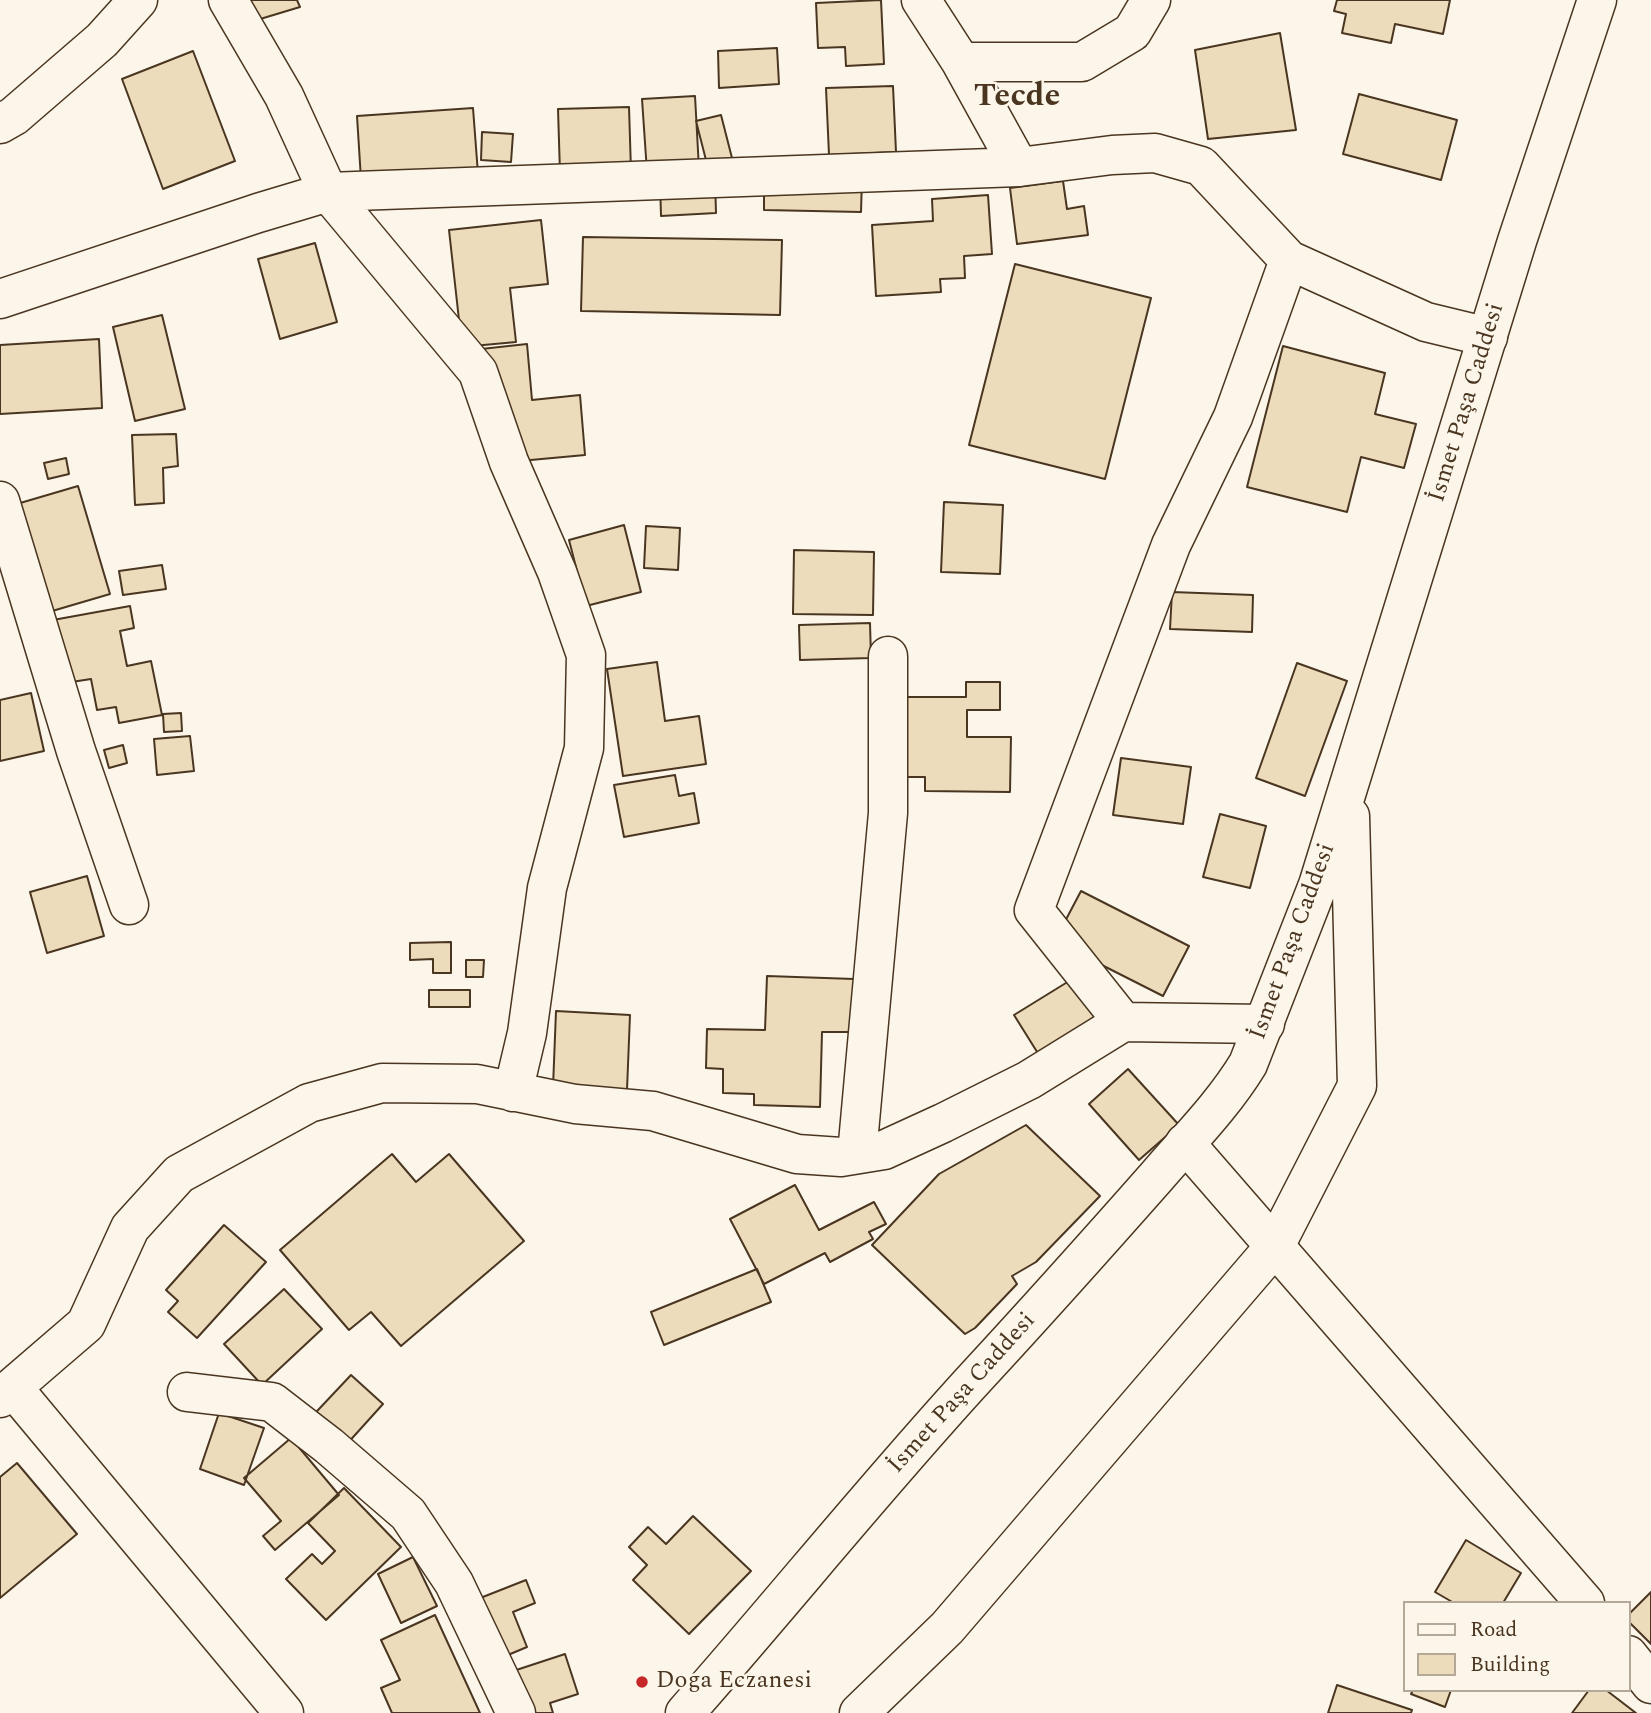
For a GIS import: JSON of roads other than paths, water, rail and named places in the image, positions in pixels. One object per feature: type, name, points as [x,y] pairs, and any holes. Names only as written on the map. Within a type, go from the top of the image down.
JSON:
[{"type":"street","points":[[0,124],[14,117],[102,40],[138,0]]},
{"type":"street","points":[[228,0],[284,96],[328,192],[478,372],[509,462],[557,572],[586,655],[583,748],[547,888],[527,1033],[513,1092]]},
{"type":"street","points":[[920,0],[961,62],[1019,167]]},
{"type":"street","points":[[961,62],[1082,62],[1132,32],[1151,0]]},
{"type":"street","name":"İsmet Paşa Caddesi","points":[[685,1713],[932,1425],[1079,1266],[1234,1087],[1248,1064],[1318,885],[1488,337],[1597,0]]},
{"type":"street","points":[[0,299],[328,192],[1019,167],[1112,155],[1155,153],[1200,166],[1289,260],[1426,323],[1488,337]]},
{"type":"street","points":[[1123,1022],[1034,910],[1171,545],[1233,417],[1289,260]]},
{"type":"street","points":[[0,501],[76,751],[129,905]]},
{"type":"street","points":[[857,1154],[888,813],[888,656]]},
{"type":"street","points":[[859,1713],[947,1628],[1275,1246],[1357,1086],[1349,784]]},
{"type":"street","points":[[284,1713],[6,1393],[86,1324],[130,1228],[179,1174],[309,1103],[382,1083],[477,1084],[575,1104],[653,1111],[797,1154],[841,1157],[884,1150],[943,1123],[1029,1080],[1123,1022],[1265,1024]]},
{"type":"street","points":[[1185,1143],[1584,1601]]},
{"type":"street","points":[[187,1392],[272,1402],[329,1446],[408,1514],[454,1583],[516,1713]]},
{"type":"street","points":[[1630,1658],[1651,1684]]},
{"type":"place","name":"Doga Eczanesi","points":[[642,1682]]},
{"type":"district","name":"Tecde","points":[[1017,99]]}]
